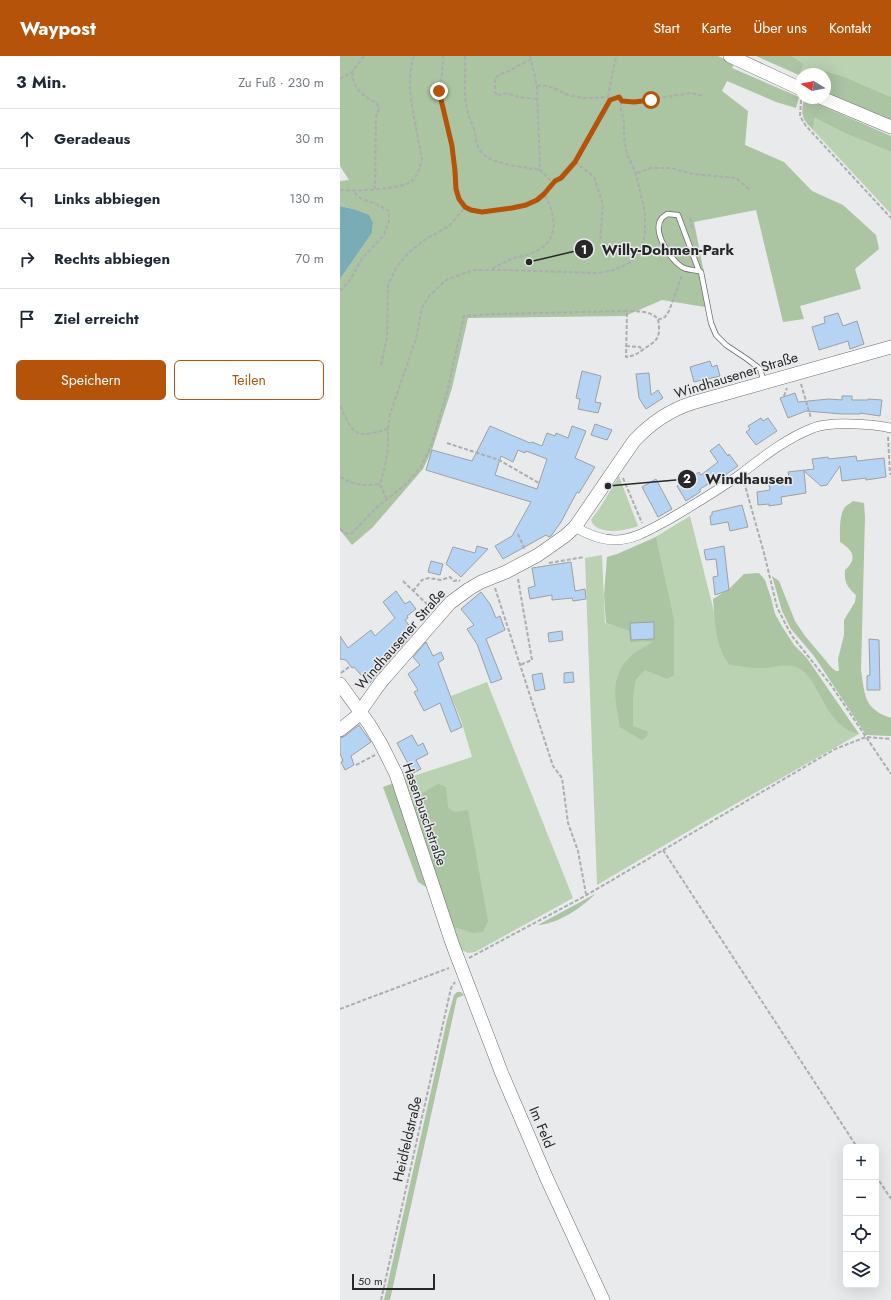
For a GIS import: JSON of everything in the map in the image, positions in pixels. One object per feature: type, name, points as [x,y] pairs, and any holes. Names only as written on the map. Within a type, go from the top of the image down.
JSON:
[{"type":"street","points":[[730,56],[795,86]]},
{"type":"street","points":[[831,102],[891,127]]},
{"type":"street","name":"Windhausener Straße","points":[[340,730],[356,717],[381,682],[450,603],[468,589],[530,560],[565,536],[575,527],[616,466],[641,433],[666,415],[679,407],[891,347]]},
{"type":"street","points":[[575,527],[592,536],[613,540],[625,539],[645,532],[699,502],[795,436],[817,426],[847,424],[890,428]]},
{"type":"street","name":"Hasenbuschstraße","points":[[340,684],[360,711],[384,750],[396,774],[460,964]]},
{"type":"street","name":"Im Feld","points":[[460,964],[502,1074],[547,1179],[603,1300]]},
{"type":"lane","points":[[699,271],[684,268],[670,254],[662,243],[659,228],[662,218],[667,214],[678,216],[683,224],[699,271],[701,272],[711,324],[716,335],[726,345],[760,369],[764,382]]},
{"type":"path","points":[[340,79],[352,72],[364,56]]},
{"type":"path","points":[[340,190],[354,191],[398,187],[412,181],[419,171],[422,160],[411,92],[411,76],[414,56]]},
{"type":"path","points":[[443,56],[439,91],[452,146],[456,189],[459,199],[465,207],[482,212],[526,205],[537,200],[544,194],[575,162],[610,100],[619,97],[622,101],[634,102],[691,93],[703,96]]},
{"type":"path","points":[[465,56],[467,110],[472,121],[478,147],[483,154],[498,161],[512,165],[540,170],[550,180],[555,181]]},
{"type":"path","points":[[610,100],[608,97],[616,56]]},
{"type":"path","points":[[537,99],[503,93],[497,96],[495,91],[495,78],[531,58],[537,86],[540,170]]},
{"type":"path","points":[[352,72],[355,86],[361,94],[377,102],[379,109],[376,117],[375,189]]},
{"type":"path","points":[[537,86],[543,85],[561,93],[585,98],[608,97]]},
{"type":"path","points":[[387,500],[380,484],[387,456],[390,414],[416,338],[422,308],[429,296],[446,280],[473,270],[598,273],[614,270],[631,262],[642,247],[645,235],[645,213],[636,174],[627,154],[624,138],[624,122],[621,109],[622,101]]},
{"type":"path","points":[[801,104],[800,116],[806,126],[891,218]]},
{"type":"path","points":[[575,162],[594,177],[603,205],[600,242]]},
{"type":"path","points":[[636,174],[651,168],[671,168],[693,174],[736,178],[750,190]]},
{"type":"path","points":[[340,291],[350,280],[363,258],[384,235],[389,221],[389,211],[377,204],[361,199],[356,196],[354,191]]},
{"type":"path","points":[[491,270],[517,257],[530,254],[544,246],[551,238],[554,227],[554,216],[551,206],[544,194]]},
{"type":"path","points":[[382,365],[387,337],[388,285],[396,268],[408,253],[426,239],[449,226],[465,207]]},
{"type":"path","points":[[658,320],[665,317],[669,312],[680,280]]},
{"type":"path","points":[[340,529],[348,534],[352,533],[377,507],[404,486],[421,467],[431,446],[447,392],[464,316],[497,314],[627,311],[644,311],[654,316],[658,320],[659,336],[655,342],[633,357],[626,357],[627,311]]},
{"type":"path","points":[[626,346],[640,347],[642,350]]},
{"type":"path","points":[[803,390],[808,408]]},
{"type":"path","points":[[340,406],[353,430],[360,434],[367,435],[388,428]]},
{"type":"path","points":[[890,428],[888,436],[891,474]]},
{"type":"path","points":[[447,443],[499,460],[539,483]]},
{"type":"path","points":[[616,466],[620,470],[645,532]]},
{"type":"path","points":[[741,474],[764,553],[777,607],[792,636],[830,685],[891,774]]},
{"type":"path","points":[[340,477],[350,482],[365,486],[380,484]]},
{"type":"path","points":[[518,534],[530,560]]},
{"type":"path","points":[[547,563],[584,557]]},
{"type":"path","points":[[515,567],[518,576],[532,660],[520,665]]},
{"type":"path","points":[[413,591],[422,580],[429,578],[441,580],[450,577],[454,581],[458,580],[468,589]]},
{"type":"path","points":[[491,578],[553,766],[562,778],[568,823],[578,851],[586,895]]},
{"type":"path","points":[[403,581],[439,615]]},
{"type":"path","points":[[340,674],[349,667]]},
{"type":"path","points":[[340,1009],[460,964],[586,895],[835,749],[866,737],[891,739]]},
{"type":"path","points":[[356,765],[384,750]]},
{"type":"path","points":[[663,850],[855,1144]]},
{"type":"path","name":"Heidfeldstraße","points":[[381,1300],[451,988],[454,983]]},
{"type":"path","points":[[879,1180],[891,1199]]},
{"type":"green space","points":[[340,56],[718,56],[734,64],[732,68],[795,95],[795,104],[797,104],[796,108],[776,102],[727,81],[722,91],[748,111],[745,145],[784,162],[812,191],[843,205],[876,235],[879,249],[855,269],[861,289],[800,306],[804,319],[783,322],[756,210],[694,222],[711,308],[662,300],[625,316],[468,318],[452,388],[432,450],[423,469],[373,527],[352,545],[340,530],[340,279],[372,233],[373,223],[353,209],[340,206],[340,181],[349,180],[340,166]]},
{"type":"green space","points":[[756,56],[792,56],[804,64],[802,68],[795,68],[795,73]]},
{"type":"green space","points":[[792,56],[891,56],[891,97],[831,73],[831,68],[802,68],[804,64]]},
{"type":"green space","points":[[831,73],[891,97],[891,121],[831,96]]},
{"type":"green space","points":[[803,104],[818,104],[891,136],[891,152],[844,133],[815,118],[813,130],[804,119],[802,109]]},
{"type":"green space","points":[[815,118],[844,133],[891,152],[891,214],[813,130]]},
{"type":"green space","points":[[619,476],[638,526],[619,531],[605,530],[594,525],[591,520]]},
{"type":"green space","points":[[853,501],[864,503],[865,517],[861,670],[867,700],[875,710],[891,718],[891,736],[866,735],[814,656],[791,629],[782,611],[772,576],[779,581],[795,621],[805,636],[832,668],[839,671],[838,659],[844,635],[844,620],[855,602],[856,595],[848,587],[845,578],[845,570],[852,562],[853,558],[851,551],[840,542],[840,524],[843,510]]},
{"type":"green space","points":[[690,516],[725,656],[806,657],[859,734],[709,819],[597,885],[585,558],[602,555],[605,623],[630,631],[652,539]]},
{"type":"green space","points":[[656,537],[674,620],[674,675],[667,679],[645,670],[636,679],[633,696],[633,726],[647,731],[648,735],[642,740],[620,727],[615,699],[616,681],[623,665],[630,657],[654,641],[630,642],[629,631],[606,623],[604,595],[607,557]]},
{"type":"green space","points":[[759,573],[765,580],[775,614],[783,628],[794,645],[806,657],[859,734],[846,729],[836,721],[809,677],[801,670],[792,666],[761,668],[730,665],[725,658],[721,650],[715,625],[713,599],[729,589],[744,574]]},
{"type":"green space","points":[[487,682],[573,898],[475,952],[468,953],[460,949],[404,779],[472,757],[461,720],[451,696]]},
{"type":"green space","points":[[394,783],[426,887],[418,882],[383,787]]},
{"type":"green space","points":[[438,784],[446,787],[448,808],[455,812],[468,810],[488,921],[483,932],[473,933],[451,926],[413,806],[418,803],[419,795]]},
{"type":"green space","points":[[595,894],[583,905],[569,914],[553,922],[538,925]]},
{"type":"green space","points":[[457,992],[461,992],[464,995],[457,998],[390,1300],[384,1300],[447,1020],[454,995]]},
{"type":"water","points":[[340,206],[369,215],[373,223],[372,233],[340,279]]},
{"type":"building","points":[[838,313],[843,326],[857,321],[864,344],[850,349],[848,341],[819,350],[812,327],[825,323],[824,317]]},
{"type":"building","points":[[710,361],[712,367],[717,365],[720,376],[694,382],[690,367]]},
{"type":"building","points":[[582,371],[601,376],[595,402],[601,403],[598,413],[578,409],[580,399],[576,398]]},
{"type":"building","points":[[649,373],[651,395],[658,390],[663,398],[646,409],[639,398],[636,374]]},
{"type":"building","points":[[795,393],[798,402],[829,399],[842,400],[842,396],[852,396],[852,400],[882,400],[880,416],[860,413],[842,414],[806,411],[788,418],[780,398]]},
{"type":"building","points":[[761,418],[763,421],[768,418],[777,431],[756,445],[746,432],[750,429],[748,426]]},
{"type":"building","points":[[595,424],[612,430],[607,440],[591,435]]},
{"type":"building","points":[[490,426],[530,443],[532,442],[542,446],[547,433],[555,436],[556,433],[568,438],[572,426],[586,431],[575,458],[595,467],[579,493],[577,492],[561,522],[551,536],[549,537],[546,535],[503,559],[495,546],[512,536],[531,502],[426,470],[432,450],[472,461]],"holes":[[[518,450],[525,453],[526,451],[547,459],[537,489],[495,475],[501,456],[513,462]]]},
{"type":"building","points":[[719,444],[738,466],[721,478],[720,477],[700,489],[700,492],[686,501],[677,486],[699,472],[701,475],[718,462],[710,451]]},
{"type":"building","points":[[856,456],[857,461],[884,458],[886,477],[842,481],[840,466],[827,485],[821,486],[804,471],[806,493],[781,497],[782,504],[769,506],[769,504],[758,505],[757,492],[770,490],[769,484],[790,481],[788,472],[814,469],[812,459]]},
{"type":"building","points":[[656,479],[672,509],[658,517],[642,487]]},
{"type":"building","points":[[742,505],[748,527],[730,531],[728,522],[711,525],[710,516],[712,515],[712,512]]},
{"type":"building","points":[[477,546],[488,549],[461,577],[446,564],[453,547],[475,553]]},
{"type":"building","points":[[724,546],[729,590],[715,595],[713,577],[718,576],[716,559],[706,560],[704,550]]},
{"type":"building","points":[[431,561],[443,564],[440,575],[428,572]]},
{"type":"building","points":[[571,562],[575,591],[585,589],[586,599],[573,601],[572,598],[552,600],[552,595],[530,599],[528,588],[535,586],[532,568]]},
{"type":"building","points":[[396,591],[405,604],[410,601],[416,609],[407,616],[408,618],[405,620],[414,632],[402,646],[388,658],[390,660],[369,684],[354,667],[352,668],[346,660],[340,659],[340,636],[348,648],[371,630],[375,636],[395,618],[383,602]]},
{"type":"building","points":[[481,592],[490,604],[496,618],[500,616],[505,630],[486,639],[502,679],[491,683],[477,644],[467,629],[474,625],[461,609]]},
{"type":"building","points":[[654,622],[654,639],[631,640],[630,623]]},
{"type":"building","points":[[562,631],[563,640],[549,642],[548,633]]},
{"type":"building","points":[[869,639],[879,640],[880,690],[867,690],[867,676],[870,675]]},
{"type":"building","points":[[426,642],[433,656],[441,652],[444,659],[438,663],[462,727],[451,732],[440,703],[424,711],[414,692],[418,690],[408,674],[420,665],[413,657]]},
{"type":"building","points":[[573,672],[574,682],[564,683],[564,673]]},
{"type":"building","points":[[542,673],[545,689],[535,691],[532,675]]},
{"type":"building","points":[[359,725],[371,742],[351,756],[354,765],[345,770],[341,762],[343,761],[340,753],[340,738]]},
{"type":"building","points":[[412,735],[418,746],[423,743],[428,754],[416,760],[421,769],[413,773],[397,743]]},
{"type":"place","name":"Willy-Dohmen-Park","points":[[529,262]]},
{"type":"place","name":"Windhausen","points":[[608,486]]},
{"type":"route","points":[[439,91],[452,146],[456,189],[459,199],[465,207],[482,212],[526,205],[537,200],[544,194],[575,162],[610,100],[619,97],[622,101],[634,102],[651,100]]}]
